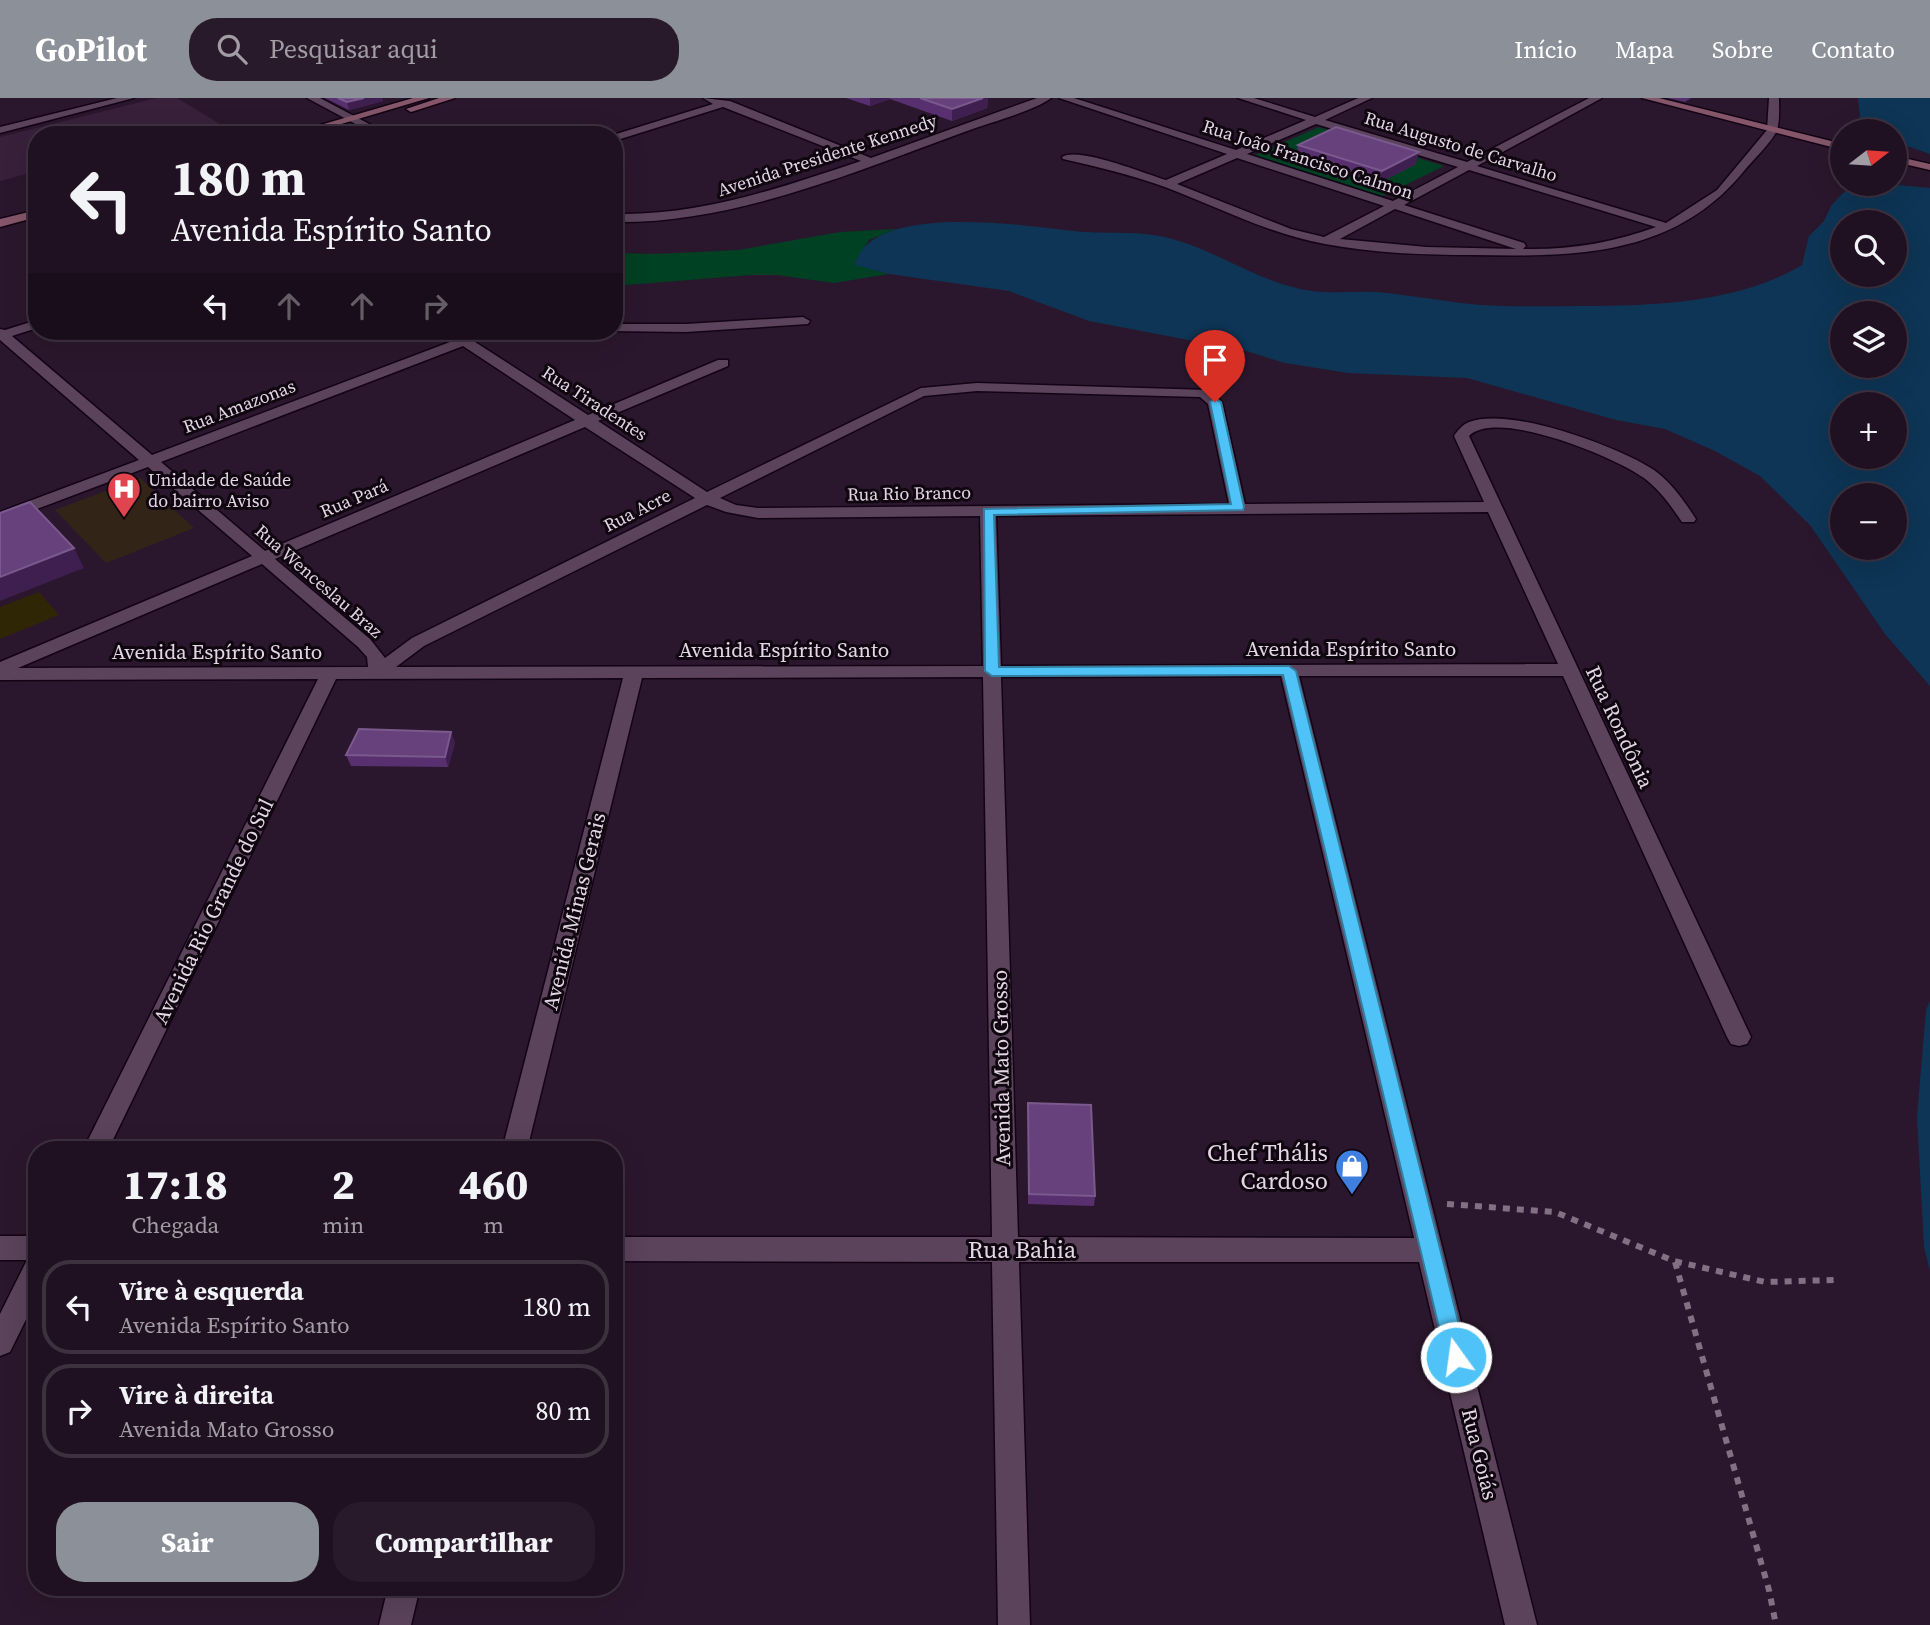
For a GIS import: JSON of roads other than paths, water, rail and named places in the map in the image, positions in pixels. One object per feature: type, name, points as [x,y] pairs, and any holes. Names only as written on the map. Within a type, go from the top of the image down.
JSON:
[{"type":"street","points":[[0,130],[129,98]]},
{"type":"street","points":[[312,98],[369,126]]},
{"type":"street","points":[[341,126],[424,98]]},
{"type":"street","points":[[330,126],[450,98]]},
{"type":"street","points":[[708,98],[872,162]]},
{"type":"street","points":[[623,135],[742,98]]},
{"type":"street","name":"Avenida Presidente Kennedy","points":[[623,218],[679,216],[723,208],[872,162],[1046,98]]},
{"type":"street","name":"Rua João Francisco Calmon","points":[[1064,98],[1542,253]]},
{"type":"street","name":"Rua Augusto de Carvalho","points":[[1243,98],[1668,227]]},
{"type":"street","points":[[1167,184],[1367,98]]},
{"type":"street","points":[[1326,241],[1597,98]]},
{"type":"street","points":[[1647,98],[1830,144]]},
{"type":"street","points":[[1067,157],[1087,159],[1167,184],[1274,227],[1326,241],[1427,251],[1542,253],[1590,250],[1623,243],[1668,227],[1721,192],[1772,130],[1774,98]]},
{"type":"street","points":[[1908,162],[1930,167]]},
{"type":"street","points":[[0,215],[28,207]]},
{"type":"street","points":[[0,223],[28,215]]},
{"type":"street","points":[[623,328],[686,328],[803,321]]},
{"type":"street","points":[[1,335],[28,327]]},
{"type":"street","name":"Rua Wenceslau Braz","points":[[1,335],[364,643],[376,656],[376,673]]},
{"type":"street","name":"Rua Tiradentes","points":[[464,341],[705,498]]},
{"type":"street","name":"Rua Amazonas","points":[[0,518],[464,341]]},
{"type":"street","name":"Rua Pará","points":[[0,668],[723,363]]},
{"type":"street","name":"Rua Acre","points":[[376,673],[418,642],[921,392],[977,387],[1204,393],[1215,402],[1238,507]]},
{"type":"street","name":"Rua Rondônia","points":[[1688,519],[1668,489],[1645,472],[1574,440],[1495,423],[1478,423],[1467,428],[1461,436],[1739,1037]]},
{"type":"street","name":"Rua Rio Branco","points":[[705,498],[732,509],[758,513],[1493,507]]},
{"type":"street","name":"Avenida Mato Grosso","points":[[988,511],[1014,1625]]},
{"type":"street","name":"Avenida Espírito Santo","points":[[0,674],[1569,670]]},
{"type":"street","name":"Rua Goiás","points":[[1289,671],[1521,1625]]},
{"type":"street","name":"Avenida Minas Gerais","points":[[516,1141],[634,672]]},
{"type":"street","name":"Avenida Rio Grande do Sul","points":[[99,1141],[330,673]]},
{"type":"street","points":[[0,1248],[28,1248]]},
{"type":"street","name":"Rua Bahia","points":[[623,1249],[1430,1250]]},
{"type":"street","points":[[0,1343],[28,1286]]},
{"type":"street","points":[[395,1625],[402,1596]]},
{"type":"water","points":[[1858,98],[1930,98],[1930,154],[1908,146],[1908,119],[1860,118]]},
{"type":"water","points":[[1908,186],[1930,188],[1930,686],[1885,634],[1834,560],[1907,560],[1907,483],[1830,483],[1830,554],[1810,525],[1760,476],[1715,451],[1665,429],[1616,420],[1467,378],[1348,373],[1285,363],[1246,351],[1089,321],[1009,291],[889,274],[855,265],[867,245],[889,232],[918,225],[988,223],[1166,237],[1196,247],[1278,283],[1312,291],[1376,292],[1494,306],[1666,303],[1724,295],[1777,278],[1802,265],[1809,236],[1824,221],[1831,206],[1840,196],[1908,196]]},
{"type":"water","points":[[1930,1001],[1930,1271],[1924,1247],[1917,1117],[1926,1010]]},
{"type":"place","name":"Unidade de Saúde do bairro Aviso","points":[[124,519]]},
{"type":"place","name":"Chef Thális Cardoso","points":[[1352,1196]]}]
